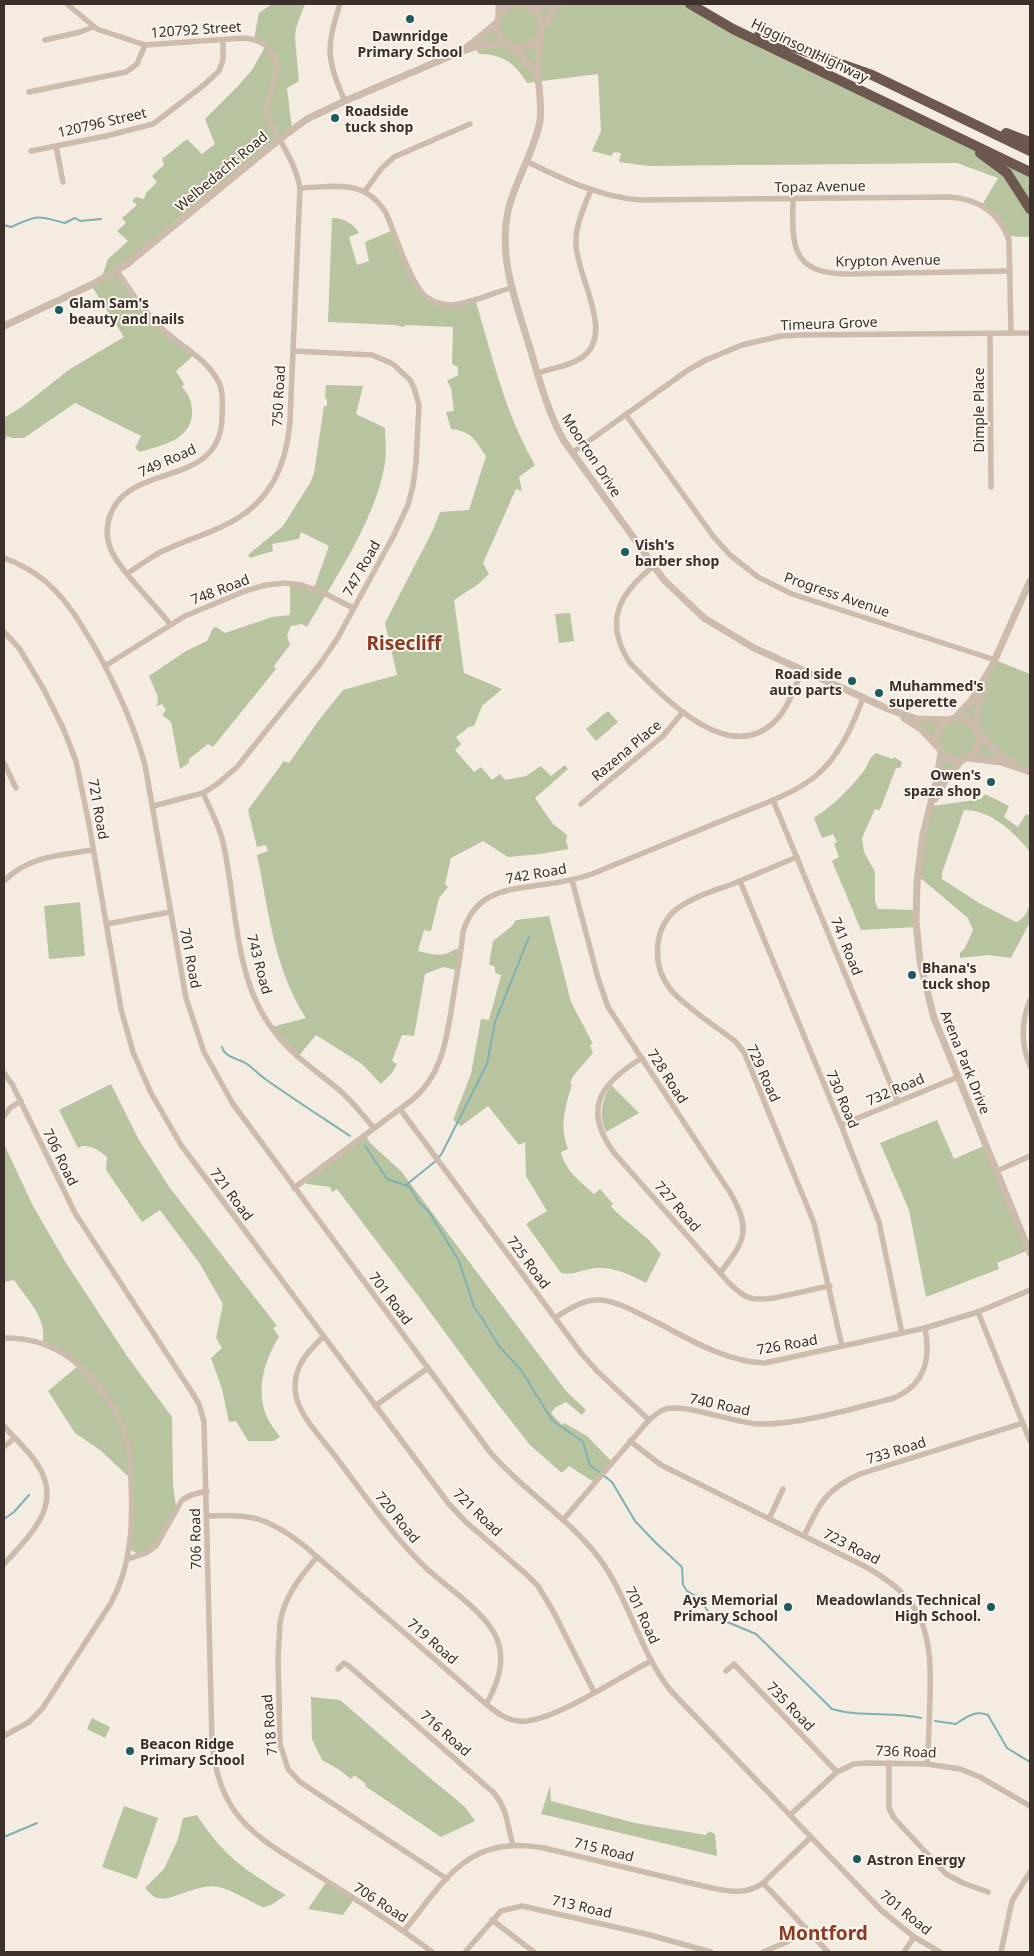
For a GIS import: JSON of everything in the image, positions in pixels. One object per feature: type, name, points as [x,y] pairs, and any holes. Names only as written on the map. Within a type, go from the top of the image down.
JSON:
[{"type":"highway","points":[[690,4],[707,13]]},
{"type":"highway","name":"Higginson Highway","points":[[707,13],[779,42],[859,70],[1030,151]]},
{"type":"highway","name":"Higginson Highway","points":[[707,13],[741,33],[1030,172]]},
{"type":"highway","points":[[945,110],[1030,142]]},
{"type":"highway","points":[[936,126],[986,157],[1007,173],[1030,209]]},
{"type":"street","name":"120792 Street","points":[[67,4],[93,27],[145,45],[223,40],[255,40],[263,43],[272,52],[277,70],[268,113],[270,123],[280,139]]},
{"type":"street","points":[[340,4],[331,33],[329,52],[332,72],[344,101]]},
{"type":"street","points":[[499,4],[499,34],[524,59],[538,78]]},
{"type":"street","points":[[498,20],[503,11],[510,6],[518,4],[527,6],[547,4]]},
{"type":"street","points":[[509,45],[520,48],[528,46],[535,41],[558,4]]},
{"type":"street","points":[[527,6],[539,17],[540,32]]},
{"type":"street","name":"Welbedacht Road","points":[[462,51],[498,20]]},
{"type":"street","points":[[45,40],[93,27]]},
{"type":"street","name":"Moorton Drive","points":[[540,32],[538,78],[541,99],[540,122],[512,198],[506,225],[506,256],[512,288],[537,373],[555,425],[572,453],[654,566],[670,586],[704,618],[735,638],[802,671],[888,709],[917,719],[952,719]]},
{"type":"street","name":"120796 Street","points":[[31,151],[131,130],[158,121],[219,71],[224,60],[223,40]]},
{"type":"street","points":[[29,92],[126,72],[140,60],[145,45]]},
{"type":"street","name":"Welbedacht Road","points":[[4,326],[117,271],[280,139],[307,120],[344,101],[462,51],[483,45],[509,45]]},
{"type":"street","points":[[365,191],[380,169],[394,157],[470,124]]},
{"type":"street","name":"750 Road","points":[[128,573],[157,554],[234,521],[249,510],[265,494],[281,468],[287,451],[294,351],[300,188],[296,170],[280,139]]},
{"type":"street","points":[[56,146],[63,182]]},
{"type":"street","name":"Topaz Avenue","points":[[526,162],[591,190],[625,199],[793,200],[950,197],[971,200],[989,210],[1006,231],[1009,240],[1011,333]]},
{"type":"street","points":[[300,188],[338,186],[365,191],[372,196],[383,208],[416,284],[427,297],[452,305],[512,288]]},
{"type":"street","points":[[537,373],[582,357],[590,350],[596,337],[596,322],[576,246],[579,222],[591,190]]},
{"type":"street","name":"Krypton Avenue","points":[[793,200],[796,248],[804,262],[819,272],[845,274],[1010,271]]},
{"type":"street","name":"749 Road","points":[[117,271],[154,322],[210,368],[217,380],[222,395],[221,432],[211,451],[198,463],[124,494],[114,507],[109,520],[108,536],[112,552],[170,624]]},
{"type":"street","name":"Timeura Grove","points":[[572,453],[688,370],[737,347],[781,336],[800,335],[1030,333]]},
{"type":"street","name":"Dimple Place","points":[[990,334],[991,487]]},
{"type":"street","name":"747 Road","points":[[153,806],[203,793],[225,778],[250,751],[320,664],[337,639],[394,535],[408,505],[416,463],[419,405],[414,388],[406,375],[393,364],[380,357],[362,354],[294,351]]},
{"type":"street","name":"Progress Avenue","points":[[626,415],[713,536],[730,555],[758,577],[792,594],[994,663]]},
{"type":"street","name":"701 Road","points":[[4,558],[38,576],[66,601],[105,666],[137,735],[153,806],[186,998],[204,1052],[233,1104],[497,1461],[586,1543],[613,1579],[651,1661],[671,1691],[881,1910],[914,1937],[940,1952]]},
{"type":"street","points":[[654,566],[632,584],[627,591],[618,615],[617,633],[624,654],[630,663],[683,712],[721,734],[734,736],[750,735],[764,729],[779,717],[802,671]]},
{"type":"street","name":"Arena Park Drive","points":[[928,813],[946,779],[977,747],[979,740],[976,730],[979,702],[1030,582]]},
{"type":"street","name":"748 Road","points":[[105,666],[170,624],[194,611],[245,591],[273,584],[294,584],[312,588],[354,608]]},
{"type":"street","name":"721 Road","points":[[4,632],[24,655],[63,728],[81,779],[120,1009],[140,1070],[164,1119],[200,1172],[423,1471],[455,1511],[538,1586],[553,1611],[594,1692]]},
{"type":"street","name":"Arena Park Drive","points":[[994,663],[971,701],[940,728],[937,735],[939,749],[937,779],[923,834],[916,882],[917,936],[923,978],[932,1010],[1030,1253]]},
{"type":"street","name":"742 Road","points":[[294,1188],[400,1109],[420,1093],[433,1077],[440,1063],[446,1039],[463,932],[467,920],[476,907],[489,897],[505,891],[572,880],[592,874],[773,800],[810,780],[832,758],[852,725],[863,698]]},
{"type":"street","name":"Moorton Drive","points":[[888,709],[915,724],[939,749]]},
{"type":"street","name":"Razena Place","points":[[581,804],[663,736],[683,712]]},
{"type":"street","points":[[952,719],[966,720],[995,752],[1022,769]]},
{"type":"street","points":[[939,749],[950,759],[1001,762],[1030,772]]},
{"type":"street","points":[[4,763],[16,788]]},
{"type":"street","name":"743 Road","points":[[203,793],[222,839],[243,957],[248,978],[258,1004],[283,1043],[302,1062],[350,1100],[374,1128]]},
{"type":"street","name":"741 Road","points":[[773,800],[898,1102]]},
{"type":"street","points":[[4,880],[19,868],[37,860],[93,850]]},
{"type":"street","name":"729 Road","points":[[797,857],[692,900],[677,909],[662,928],[658,942],[658,966],[672,991],[736,1042],[744,1052],[814,1223],[830,1286],[842,1346]]},
{"type":"street","name":"728 Road","points":[[572,880],[604,998],[614,1017],[732,1194],[741,1212],[743,1230],[740,1245],[720,1273]]},
{"type":"street","name":"730 Road","points":[[740,881],[879,1222],[902,1333]]},
{"type":"street","points":[[107,924],[170,912]]},
{"type":"street","points":[[1030,1000],[1023,1031],[1025,1051],[1030,1066]]},
{"type":"street","name":"727 Road","points":[[642,1058],[616,1075],[602,1093],[598,1115],[601,1132],[615,1154],[720,1273],[744,1295],[757,1299],[830,1286]]},
{"type":"street","name":"706 Road","points":[[4,1073],[12,1084],[75,1213],[199,1404],[204,1422],[207,1490],[213,1760],[220,1784],[235,1812],[263,1839],[404,1931],[432,1952]]},
{"type":"street","name":"732 Road","points":[[841,1125],[958,1077]]},
{"type":"street","points":[[4,1116],[10,1108],[20,1101]]},
{"type":"street","name":"725 Road","points":[[400,1109],[581,1353],[597,1372],[649,1420]]},
{"type":"street","points":[[996,1171],[1030,1156]]},
{"type":"street","name":"726 Road","points":[[556,1317],[582,1302],[597,1300],[611,1302],[630,1309],[720,1353],[752,1362],[776,1361],[925,1328],[978,1312],[1030,1290]]},
{"type":"street","points":[[978,1312],[1030,1441]]},
{"type":"street","name":"740 Road","points":[[563,1520],[649,1420],[664,1410],[679,1408],[734,1421],[773,1423],[803,1419],[894,1398],[906,1393],[923,1372],[928,1349],[925,1328]]},
{"type":"street","name":"720 Road","points":[[323,1337],[307,1352],[299,1366],[295,1389],[299,1404],[313,1427],[393,1532],[427,1569],[478,1614],[492,1629],[499,1646],[500,1664],[497,1683],[486,1704]]},
{"type":"street","points":[[4,1338],[28,1340],[66,1354],[88,1373],[116,1413],[129,1448],[132,1526],[128,1559],[120,1584],[111,1603],[48,1701],[29,1722],[4,1736]]},
{"type":"street","points":[[375,1406],[428,1368]]},
{"type":"street","name":"733 Road","points":[[804,1536],[817,1509],[834,1487],[844,1481],[860,1474],[1023,1423]]},
{"type":"street","points":[[4,1426],[32,1456],[42,1471],[46,1480],[47,1500],[40,1522],[4,1564]]},
{"type":"street","points":[[4,1447],[14,1438]]},
{"type":"street","name":"723 Road","points":[[630,1441],[661,1465],[880,1574],[901,1591],[920,1616],[925,1626],[930,1663],[928,1764]]},
{"type":"street","points":[[769,1519],[783,1489]]},
{"type":"street","points":[[128,1559],[146,1553],[156,1546],[182,1500],[207,1490]]},
{"type":"street","name":"719 Road","points":[[207,1516],[244,1515],[260,1518],[283,1530],[317,1557],[486,1704],[507,1718],[527,1721],[545,1717],[651,1661]]},
{"type":"street","name":"718 Road","points":[[317,1557],[290,1592],[280,1623],[280,1744],[285,1761],[291,1773],[300,1782],[447,1878]]},
{"type":"street","name":"716 Road","points":[[338,1670],[344,1664],[348,1666],[494,1793],[508,1817],[513,1844]]},
{"type":"street","name":"735 Road","points":[[726,1671],[734,1664],[837,1772]]},
{"type":"street","points":[[889,1763],[890,1808],[894,1818],[946,1874],[963,1883],[988,1892]]},
{"type":"street","name":"736 Road","points":[[790,1815],[837,1772],[854,1764],[889,1763],[947,1766],[971,1772],[1030,1806]]},
{"type":"street","name":"715 Road","points":[[404,1931],[447,1878],[462,1864],[483,1851],[496,1847],[513,1844],[526,1845],[734,1892],[749,1890],[764,1883],[811,1837]]},
{"type":"street","points":[[1001,1952],[1012,1901],[1030,1872]]},
{"type":"street","points":[[764,1883],[828,1952]]},
{"type":"street","name":"713 Road","points":[[465,1952],[501,1911],[522,1906],[646,1934],[711,1952]]},
{"type":"street","points":[[492,1920],[534,1952]]},
{"type":"street","points":[[763,1952],[787,1942],[806,1928]]},
{"type":"street","points":[[904,1952],[914,1937]]},
{"type":"green space","points":[[272,4],[305,4],[296,28],[295,38],[299,81],[287,88],[292,129],[117,270],[144,310],[194,355],[176,371],[184,384],[182,387],[191,405],[191,421],[187,429],[166,444],[140,452],[135,448],[141,436],[75,403],[24,438],[7,436],[4,443],[4,418],[23,406],[70,369],[124,337],[91,285],[101,280],[108,259],[128,241],[117,231],[126,223],[122,218],[137,205],[132,201],[136,197],[144,199],[146,193],[157,182],[152,176],[164,165],[162,159],[187,139],[202,154],[215,144],[205,119],[252,70],[266,45],[254,39],[259,13]]},
{"type":"green space","points":[[499,4],[688,4],[1030,172],[1030,237],[1007,236],[1005,231],[982,205],[998,178],[957,163],[648,166],[619,162],[621,153],[614,152],[611,156],[592,151],[601,131],[598,74],[527,83],[518,70],[507,61],[487,54],[479,54],[472,43],[498,22]]},
{"type":"green space","points":[[332,218],[347,222],[354,226],[359,233],[349,237],[357,265],[369,261],[365,242],[393,230],[422,292],[444,305],[475,299],[507,405],[535,465],[519,477],[522,491],[516,489],[483,563],[489,574],[477,585],[454,600],[464,673],[502,689],[482,706],[474,726],[469,727],[456,737],[461,744],[455,750],[474,772],[481,767],[492,780],[500,774],[505,780],[526,776],[541,766],[551,776],[565,765],[568,769],[535,798],[553,824],[567,835],[566,842],[569,849],[508,857],[483,841],[451,858],[445,884],[448,887],[439,898],[431,931],[424,930],[418,951],[442,955],[461,948],[457,970],[443,967],[425,974],[414,1036],[402,1035],[392,1061],[397,1064],[392,1073],[381,1084],[362,1064],[316,1035],[298,1057],[272,1027],[306,1018],[287,980],[274,940],[257,855],[268,851],[266,845],[257,847],[248,810],[284,761],[289,763],[343,690],[397,675],[385,623],[433,530],[440,512],[469,510],[486,456],[469,434],[451,429],[446,412],[454,411],[451,388],[447,381],[458,375],[458,367],[452,364],[453,327],[405,325],[404,327],[328,322]]},
{"type":"green space","points":[[326,385],[363,386],[356,414],[385,428],[385,463],[373,505],[353,548],[307,627],[302,624],[291,626],[287,635],[290,645],[274,666],[276,669],[213,747],[208,744],[189,759],[189,763],[180,769],[171,722],[162,715],[166,710],[162,704],[157,706],[158,697],[149,676],[186,651],[207,641],[213,628],[216,627],[225,633],[272,617],[290,615],[290,584],[314,588],[329,546],[301,532],[299,539],[272,544],[273,551],[250,558],[248,555],[283,526],[310,483],[314,473],[324,406],[327,406],[327,399],[325,398]]},
{"type":"green space","points":[[570,613],[574,641],[559,643],[555,614]]},
{"type":"green space","points":[[995,660],[1030,674],[1030,773],[1022,769],[969,759],[952,773],[932,806],[981,799],[985,794],[1009,806],[1004,817],[1018,827],[1026,814],[1030,816],[1030,852],[1017,837],[993,818],[974,811],[964,810],[942,873],[942,879],[979,903],[1016,922],[1023,917],[1030,905],[1030,922],[1011,958],[988,955],[960,958],[960,953],[965,948],[973,930],[968,918],[918,876],[940,752],[937,746],[914,725],[917,719],[949,719],[965,711],[978,695]]},
{"type":"green space","points":[[608,711],[618,722],[596,741],[586,729]]},
{"type":"green space","points":[[876,753],[892,759],[894,757],[902,762],[900,768],[896,768],[880,810],[875,809],[862,838],[864,852],[875,872],[875,901],[878,909],[916,910],[917,927],[861,930],[832,861],[839,857],[834,844],[837,842],[833,834],[822,838],[814,818],[847,791]]},
{"type":"green space","points":[[80,902],[85,956],[49,959],[44,906]]},
{"type":"green space","points":[[549,916],[571,1002],[593,1044],[590,1045],[593,1053],[573,1076],[570,1084],[572,1085],[565,1109],[563,1125],[568,1149],[561,1152],[566,1165],[574,1175],[594,1194],[600,1189],[613,1204],[611,1206],[615,1211],[649,1240],[661,1254],[646,1283],[628,1274],[609,1269],[596,1268],[570,1274],[561,1273],[526,1224],[547,1211],[526,1176],[525,1142],[519,1145],[488,1106],[461,1126],[453,1120],[471,1074],[481,1019],[489,1020],[501,975],[495,973],[495,967],[489,964],[493,941],[512,926],[516,920]]},
{"type":"green space","points":[[111,1084],[139,1140],[170,1188],[277,1326],[273,1328],[279,1337],[265,1367],[262,1389],[265,1411],[269,1421],[280,1437],[274,1441],[248,1441],[236,1421],[229,1422],[222,1389],[211,1358],[222,1348],[216,1338],[223,1304],[200,1264],[160,1210],[142,1222],[106,1170],[107,1157],[97,1149],[89,1146],[78,1148],[59,1110]]},
{"type":"green space","points":[[611,1085],[639,1113],[606,1132],[602,1120],[602,1108],[605,1096]]},
{"type":"green space","points":[[937,1120],[954,1159],[986,1145],[1029,1250],[997,1263],[999,1269],[926,1297],[909,1210],[880,1143]]},
{"type":"green space","points":[[365,1134],[370,1143],[401,1171],[566,1391],[586,1410],[582,1415],[566,1402],[556,1407],[551,1413],[562,1425],[564,1423],[587,1436],[612,1462],[594,1482],[569,1466],[562,1473],[530,1445],[337,1189],[332,1192],[330,1187],[307,1184],[303,1181]]},
{"type":"green space","points":[[4,1144],[33,1206],[66,1263],[127,1356],[172,1417],[173,1484],[176,1507],[159,1542],[139,1555],[131,1550],[131,1479],[100,1450],[75,1433],[48,1391],[79,1365],[42,1344],[42,1327],[36,1310],[14,1280],[4,1282]]},
{"type":"green space","points":[[311,1697],[340,1700],[466,1808],[475,1821],[441,1837],[365,1786],[366,1784],[354,1775],[351,1779],[322,1760],[312,1739]]},
{"type":"green space","points":[[92,1718],[110,1727],[105,1738],[87,1729]]},
{"type":"green space","points":[[550,1786],[551,1801],[635,1823],[706,1835],[709,1831],[715,1834],[717,1856],[541,1814]]},
{"type":"green space","points":[[124,1806],[158,1818],[137,1879],[102,1867]]},
{"type":"green space","points":[[197,1815],[216,1841],[236,1861],[258,1878],[286,1895],[272,1905],[262,1907],[225,1889],[211,1886],[164,1898],[151,1894],[145,1888],[164,1869],[178,1839],[183,1818]]},
{"type":"green space","points":[[327,1881],[354,1899],[343,1915],[308,1909]]},
{"type":"waterway","points":[[4,225],[11,227],[33,218],[65,223],[75,218],[80,221],[101,219]]},
{"type":"waterway","points":[[406,1185],[437,1160],[442,1153],[487,1064],[495,1022],[529,937]]},
{"type":"waterway","points":[[222,1047],[229,1056],[247,1064],[265,1079],[350,1136]]},
{"type":"waterway","points":[[365,1146],[387,1179],[410,1187],[418,1201],[429,1212],[459,1261],[474,1307],[498,1345],[521,1370],[552,1420],[583,1442],[590,1465],[612,1482],[635,1521],[682,1567],[683,1585],[687,1591],[696,1596],[708,1611],[720,1619],[756,1634],[832,1709],[843,1712],[921,1718]]},
{"type":"waterway","points":[[4,1519],[14,1512],[29,1495]]},
{"type":"waterway","points":[[935,1721],[956,1724],[975,1714],[988,1715],[1007,1748],[1030,1762]]},
{"type":"waterway","points":[[4,1837],[37,1823]]},
{"type":"place","name":"Dawnridge Primary School","points":[[410,19]]},
{"type":"place","name":"Roadside tuck shop","points":[[335,118]]},
{"type":"place","name":"Glam Sam's beauty and nails","points":[[59,310]]},
{"type":"place","name":"Vish's barber shop","points":[[625,552]]},
{"type":"place","name":"Road side auto parts","points":[[852,681]]},
{"type":"place","name":"Muhammed's superette","points":[[879,693]]},
{"type":"place","name":"Owen's spaza shop","points":[[991,782]]},
{"type":"place","name":"Bhana's tuck shop","points":[[912,975]]},
{"type":"place","name":"Ays Memorial Primary School","points":[[788,1607]]},
{"type":"place","name":"Meadowlands Technical High School.","points":[[991,1607]]},
{"type":"place","name":"Beacon Ridge Primary School","points":[[130,1751]]},
{"type":"place","name":"Astron Energy","points":[[857,1859]]},
{"type":"district","name":"Risecliff","points":[[404,643]]},
{"type":"district","name":"Montford","points":[[823,1933]]}]
